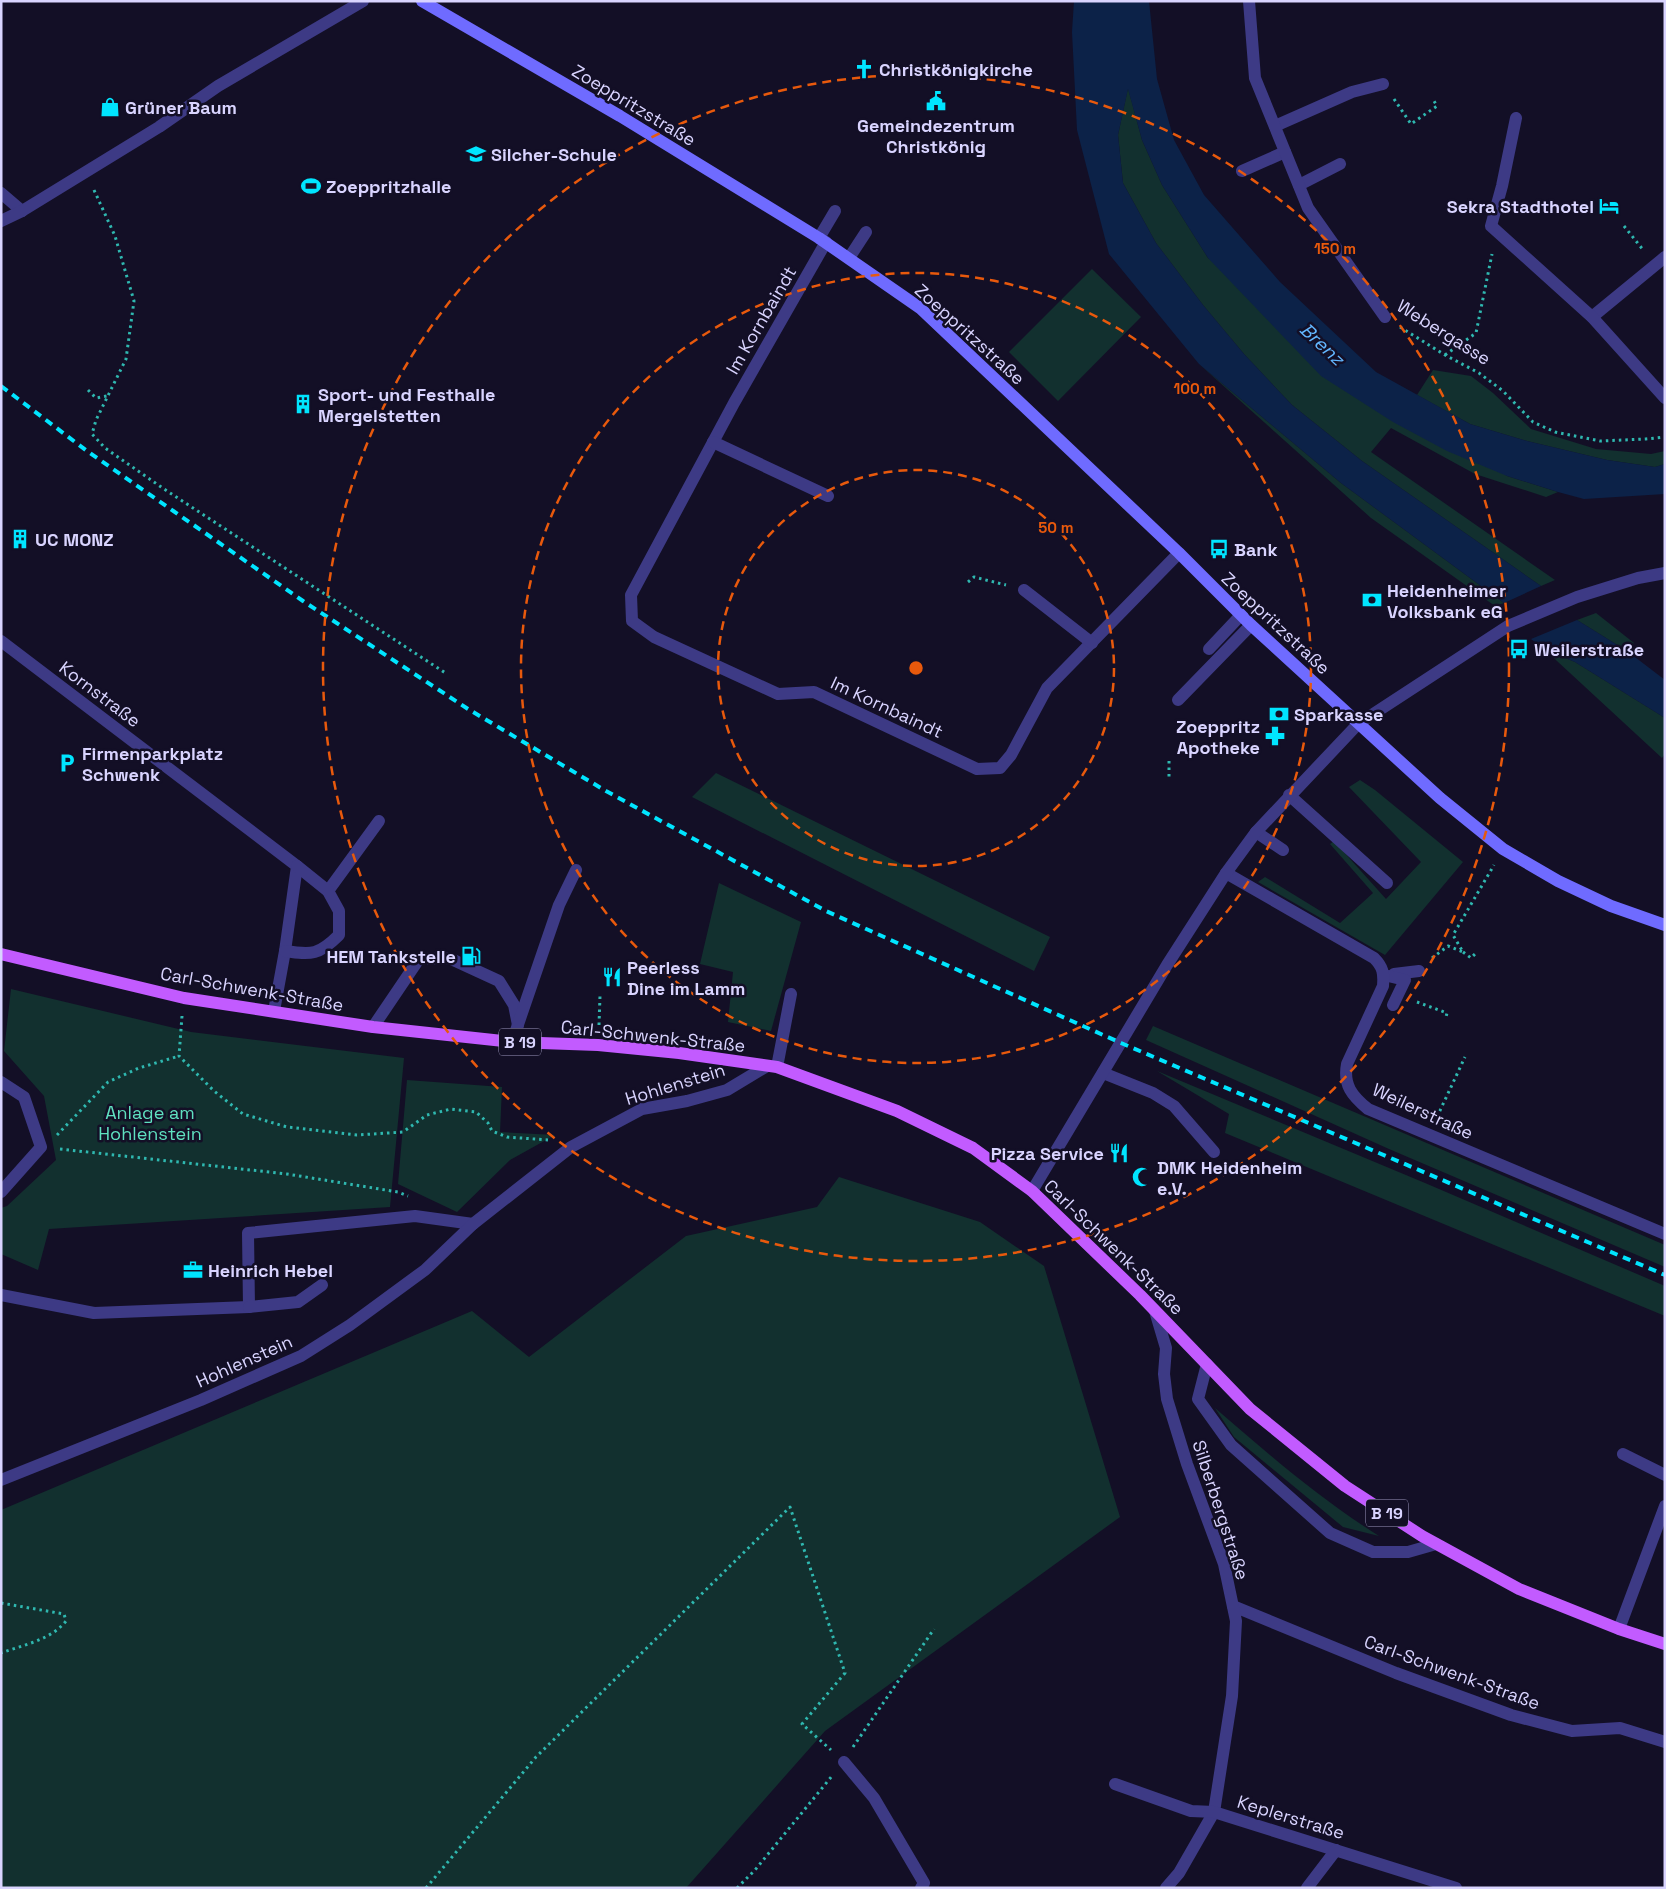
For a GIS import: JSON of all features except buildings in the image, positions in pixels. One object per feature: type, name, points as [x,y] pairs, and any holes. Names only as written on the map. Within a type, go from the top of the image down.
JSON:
[{"type":"main road","name":"Zoeppritzstraße","points":[[422,1],[620,116],[822,240],[920,308],[1179,553],[1251,625],[1440,798],[1503,848],[1558,882],[1611,906],[1665,925]]},
{"type":"main road","name":"Carl-Schwenk-Straße","points":[[1,954],[184,998],[373,1027],[512,1042],[598,1045],[772,1066],[906,1115],[973,1148],[1032,1191],[1155,1311],[1250,1408],[1345,1486],[1436,1544],[1519,1589],[1619,1629],[1665,1644]]},
{"type":"street","points":[[1,221],[22,211],[159,127],[218,86],[363,1]]},
{"type":"street","name":"Webergasse","points":[[1248,1],[1255,78],[1308,208],[1385,317]]},
{"type":"street","points":[[1274,126],[1352,92],[1383,84]]},
{"type":"street","points":[[1516,118],[1502,186],[1491,226],[1592,318],[1665,398]]},
{"type":"street","points":[[1242,171],[1285,152]]},
{"type":"street","points":[[1299,185],[1340,164]]},
{"type":"street","points":[[1,193],[22,211]]},
{"type":"street","name":"Im Kornbaindt","points":[[836,211],[631,595],[632,621],[654,637],[778,694],[814,692],[977,769],[1000,768],[1011,755],[1047,688],[1179,553]]},
{"type":"street","points":[[849,258],[866,232]]},
{"type":"street","points":[[1592,318],[1665,257]]},
{"type":"street","points":[[713,442],[828,496]]},
{"type":"street","points":[[1032,1191],[1167,965],[1226,873],[1256,832],[1358,724],[1508,626],[1577,597],[1638,578],[1665,573]]},
{"type":"street","points":[[1024,590],[1092,643]]},
{"type":"street","points":[[1209,649],[1241,615]]},
{"type":"street","points":[[1178,700],[1251,625]]},
{"type":"street","name":"Kornstraße","points":[[1,641],[298,866],[328,891],[339,911],[339,935],[326,948],[306,954],[285,950]]},
{"type":"street","points":[[1289,795],[1387,883]]},
{"type":"street","points":[[328,891],[379,821]]},
{"type":"street","points":[[1256,832],[1283,850]]},
{"type":"street","points":[[274,1011],[298,866]]},
{"type":"street","points":[[512,1042],[559,905],[576,870]]},
{"type":"street","points":[[1226,873],[1374,958],[1382,965],[1384,975]]},
{"type":"street","points":[[373,1027],[419,959],[449,958],[499,981],[514,1005],[518,1025]]},
{"type":"street","points":[[1384,975],[1419,971]]},
{"type":"street","points":[[1384,975],[1405,980],[1396,1000]]},
{"type":"street","name":"Weilerstraße","points":[[1384,975],[1383,986],[1347,1064],[1345,1075],[1349,1089],[1358,1100],[1368,1109],[1429,1136],[1665,1234]]},
{"type":"street","points":[[772,1066],[791,994]]},
{"type":"street","name":"Hohlenstein","points":[[1,1480],[202,1400],[301,1356],[350,1325],[425,1270],[472,1224],[570,1147],[642,1109],[695,1099],[727,1090],[772,1066]]},
{"type":"street","points":[[1103,1073],[1153,1093],[1174,1106],[1214,1152]]},
{"type":"street","points":[[1,1082],[24,1097],[42,1147],[1,1192]]},
{"type":"street","points":[[249,1307],[248,1233],[415,1216],[472,1224]]},
{"type":"street","points":[[1,1295],[94,1313],[249,1307],[298,1302],[322,1285]]},
{"type":"street","name":"Silberbergstraße","points":[[1155,1311],[1166,1348],[1164,1374],[1167,1399],[1187,1464],[1224,1564],[1236,1621],[1232,1696],[1214,1812],[1179,1872],[1166,1888]]},
{"type":"street","points":[[1207,1364],[1198,1399],[1231,1445],[1330,1533],[1373,1552],[1408,1552],[1436,1544]]},
{"type":"street","points":[[1623,1454],[1665,1475]]},
{"type":"street","points":[[1619,1629],[1665,1506]]},
{"type":"street","name":"Carl-Schwenk-Straße","points":[[1233,1606],[1396,1673],[1511,1715],[1572,1731],[1620,1728],[1665,1742]]},
{"type":"street","points":[[844,1762],[874,1798],[924,1883],[921,1888]]},
{"type":"street","name":"Keplerstraße","points":[[1115,1784],[1191,1811],[1214,1812],[1456,1888]]},
{"type":"street","points":[[1308,1888],[1336,1850]]},
{"type":"path","points":[[1383,84],[1411,124],[1437,106],[1434,102]]},
{"type":"path","points":[[85,172],[115,236],[134,301],[126,359],[96,420],[92,434],[105,448],[164,489],[448,674]]},
{"type":"path","points":[[1624,226],[1632,236]]},
{"type":"path","points":[[1445,355],[1476,333],[1497,233]]},
{"type":"path","name":"Webergasse","points":[[1385,317],[1445,355],[1479,373],[1502,391],[1533,422],[1555,432],[1600,441],[1646,439],[1665,436]]},
{"type":"path","points":[[88,390],[96,398],[107,396]]},
{"type":"path","points":[[968,582],[974,577],[1024,590]]},
{"type":"path","points":[[1213,729],[1225,727]]},
{"type":"path","points":[[1169,761],[1169,778]]},
{"type":"path","points":[[1463,952],[1453,935],[1461,918],[1503,848]]},
{"type":"path","points":[[1419,971],[1434,956],[1448,946],[1463,952],[1471,958],[1476,953]]},
{"type":"path","points":[[599,1005],[600,996]]},
{"type":"path","points":[[184,998],[179,1056],[214,1091],[243,1114],[287,1127],[356,1134],[403,1132],[427,1115],[451,1109],[476,1112],[488,1123],[492,1131],[507,1137],[551,1141],[570,1147]]},
{"type":"path","points":[[1396,1000],[1447,1013],[1446,1017]]},
{"type":"path","points":[[42,1147],[63,1130],[108,1082],[139,1068],[179,1056]]},
{"type":"path","points":[[1429,1136],[1465,1056]]},
{"type":"path","points":[[42,1147],[287,1174],[398,1192],[415,1199]]},
{"type":"path","points":[[426,1888],[536,1757],[790,1507],[845,1673],[802,1724],[844,1762]]},
{"type":"path","points":[[1,1604],[64,1614],[66,1621],[59,1630],[48,1636],[1,1653]]},
{"type":"path","points":[[736,1888],[755,1870],[844,1762],[934,1629]]},
{"type":"green space","points":[[1128,88],[1142,140],[1162,185],[1208,258],[1507,476],[1558,492],[1546,497],[1475,474],[1391,428],[1371,452],[1555,580],[1541,586],[1362,461],[1292,405],[1244,354],[1203,305],[1156,243],[1123,183],[1118,135]]},
{"type":"green space","points":[[1092,269],[1141,317],[1058,401],[1009,352]]},
{"type":"green space","points":[[1199,364],[1341,483],[1504,603],[1495,606],[1371,518]]},
{"type":"green space","points":[[1433,370],[1471,376],[1493,393],[1531,429],[1596,449],[1651,454],[1665,451],[1665,464],[1655,467],[1607,460],[1527,441],[1470,424],[1417,395]]},
{"type":"green space","points":[[1596,613],[1634,643],[1627,651],[1577,620]]},
{"type":"green space","points":[[1544,649],[1575,662],[1665,718],[1665,754],[1662,758]]},
{"type":"green space","points":[[716,773],[1050,937],[1034,971],[692,797]]},
{"type":"green space","points":[[1360,780],[1375,790],[1463,862],[1385,955],[1258,882],[1265,877],[1340,923],[1373,893],[1330,844],[1334,841],[1386,899],[1421,862],[1349,787]]},
{"type":"green space","points":[[719,883],[801,922],[771,1031],[728,1022],[733,972],[700,964]]},
{"type":"green space","name":"Anlage am Hohlenstein","points":[[11,989],[191,1032],[404,1058],[390,1207],[49,1229],[38,1270],[1,1254],[1,1208],[7,1206],[56,1160],[44,1096],[4,1051]]},
{"type":"green space","points":[[1153,1026],[1665,1245],[1665,1267],[1389,1149],[1146,1040]]},
{"type":"green space","points":[[1157,1071],[1665,1286],[1665,1316],[1225,1133],[1229,1114]]},
{"type":"green space","points":[[407,1080],[502,1087],[500,1132],[555,1135],[510,1160],[457,1212],[398,1184]]},
{"type":"green space","points":[[839,1177],[980,1222],[1044,1266],[1120,1517],[825,1731],[686,1888],[1,1888],[1,1510],[472,1311],[529,1357],[686,1236],[817,1207]]},
{"type":"green space","points":[[1215,1408],[1315,1491],[1379,1536],[1343,1527],[1234,1437]]},
{"type":"water","name":"Brenz","points":[[1074,1],[1149,1],[1157,79],[1174,140],[1204,195],[1280,282],[1376,372],[1470,424],[1527,441],[1607,460],[1655,467],[1665,464],[1665,494],[1584,499],[1507,476],[1447,451],[1393,422],[1321,376],[1208,258],[1162,185],[1142,140],[1128,89],[1118,135],[1123,183],[1156,243],[1203,305],[1244,354],[1292,405],[1362,461],[1541,586],[1504,603],[1341,483],[1199,364],[1109,254],[1077,130],[1072,32]]},
{"type":"water","points":[[1577,620],[1627,651],[1665,680],[1665,718],[1575,662],[1544,649],[1531,639]]},
{"type":"railway","points":[[1,386],[87,451],[303,601],[468,709],[606,791],[826,911],[1121,1043],[1665,1275]]},
{"type":"place","name":"Christkönigkirche","points":[[864,69]]},
{"type":"place","name":"Gemeindezentrum Christkönig","points":[[936,101]]},
{"type":"place","name":"Grüner Baum","points":[[110,107]]},
{"type":"place","name":"Silcher-Schule","points":[[476,154]]},
{"type":"place","name":"Zoeppritzhalle","points":[[311,186]]},
{"type":"place","name":"Sekra Stadthotel","points":[[1609,206]]},
{"type":"place","name":"Sport- und Festhalle Mergelstetten","points":[[303,404]]},
{"type":"place","name":"UC MONZ","points":[[20,539]]},
{"type":"place","name":"Bank","points":[[1219,549]]},
{"type":"place","name":"Heidenheimer Volksbank eG","points":[[1372,600]]},
{"type":"place","name":"Weilerstraße","points":[[1519,649]]},
{"type":"place","name":"Sparkasse","points":[[1279,714]]},
{"type":"place","name":"Zoeppritz Apotheke","points":[[1275,736]]},
{"type":"place","name":"Firmenparkplatz Schwenk","points":[[67,763]]},
{"type":"place","name":"HEM Tankstelle","points":[[471,956]]},
{"type":"place","name":"Peerless Dine im Lamm","points":[[612,977]]},
{"type":"place","name":"Pizza Service","points":[[1119,1153]]},
{"type":"place","name":"DMK Heidenheim e.V.","points":[[1142,1177]]},
{"type":"place","name":"Heinrich Hebel","points":[[193,1270]]}]
